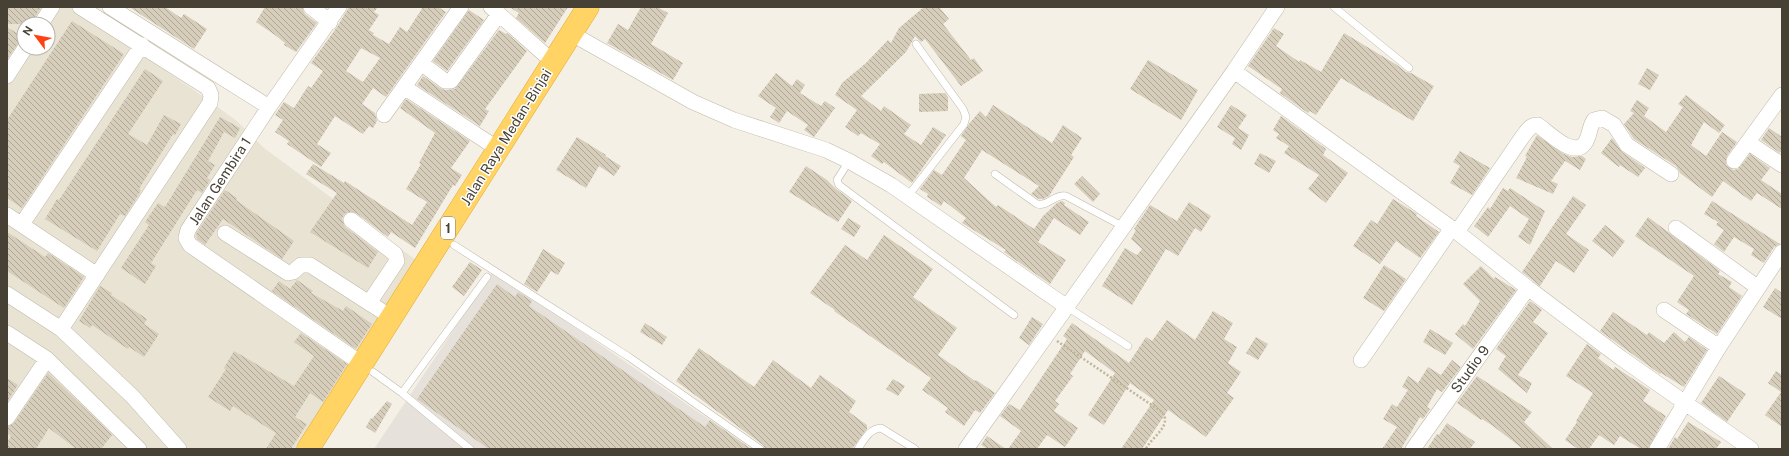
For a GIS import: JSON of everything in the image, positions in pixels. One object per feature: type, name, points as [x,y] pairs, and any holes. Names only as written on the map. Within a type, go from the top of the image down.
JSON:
[{"type":"highway","name":"Jalan Raya Medan-Binjai","points":[[308,449],[454,245],[507,155],[580,39],[586,9]]},
{"type":"highway","name":"Jalan Raya Medan-Binjai","points":[[323,449],[367,368],[391,317],[586,9]]},
{"type":"street","points":[[46,16],[52,7]]},
{"type":"street","points":[[61,329],[98,275],[211,101],[211,95],[208,88],[80,7]]},
{"type":"street","points":[[110,7],[269,107]]},
{"type":"street","points":[[311,7],[330,22]]},
{"type":"street","name":"Jalan Gembira 1","points":[[340,7],[269,107],[186,234],[187,242],[196,250],[367,368]]},
{"type":"street","points":[[384,115],[461,7]]},
{"type":"street","points":[[966,449],[1234,71],[1277,7]]},
{"type":"street","points":[[421,63],[445,81],[451,81],[495,10],[553,62]]},
{"type":"street","points":[[580,39],[693,102],[734,120],[826,150],[849,161],[908,196],[1067,307]]},
{"type":"street","points":[[22,224],[142,45]]},
{"type":"street","points":[[7,76],[20,56]]},
{"type":"street","points":[[1234,71],[1454,230],[1621,358],[1751,449]]},
{"type":"street","points":[[404,87],[498,149]]},
{"type":"street","points":[[1734,162],[1782,95]]},
{"type":"street","points":[[1361,360],[1530,127],[1538,125],[1565,145],[1576,149],[1581,147],[1586,141],[1594,120],[1602,118],[1614,125],[1627,144],[1671,174]]},
{"type":"street","points":[[1749,143],[1782,165]]},
{"type":"street","points":[[7,215],[98,275]]},
{"type":"street","points":[[351,220],[395,254],[398,258],[369,303]]},
{"type":"street","points":[[1676,228],[1757,287]]},
{"type":"street","points":[[225,233],[288,273],[293,272],[301,265],[310,265],[391,317]]},
{"type":"street","points":[[1657,449],[1757,287],[1782,252]]},
{"type":"street","name":"Studio 9","points":[[1413,449],[1528,288]]},
{"type":"street","points":[[7,294],[61,329],[133,397],[179,449]]},
{"type":"street","points":[[1664,310],[1719,347]]},
{"type":"street","points":[[7,333],[47,359],[139,449]]},
{"type":"street","points":[[7,418],[47,359]]},
{"type":"lane","points":[[1334,7],[1409,68]]},
{"type":"lane","points":[[908,196],[964,124],[966,117],[963,109],[916,44]]},
{"type":"lane","points":[[849,161],[838,178],[837,182],[839,185],[1014,315]]},
{"type":"lane","points":[[995,174],[1037,204],[1044,205],[1058,197],[1066,196],[1124,227]]},
{"type":"lane","points":[[454,245],[629,357],[760,449]]},
{"type":"lane","points":[[402,393],[487,277]]},
{"type":"lane","points":[[1067,307],[1128,346]]},
{"type":"lane","points":[[367,368],[402,393],[470,449]]},
{"type":"lane","points":[[858,449],[872,430],[881,428],[915,449]]},
{"type":"path","points":[[1048,335],[1162,412],[1165,417],[1163,427],[1146,449]]},
{"type":"shaded area","points":[[7,7],[71,7],[194,90],[237,121],[264,148],[424,266],[297,449],[7,449]]},
{"type":"shaded area","points":[[493,271],[752,449],[374,449]]},
{"type":"building","points":[[7,7],[41,7],[36,16],[16,16],[16,24],[7,24]]},
{"type":"building","points":[[129,7],[165,7],[181,18],[184,14],[207,29],[194,49]]},
{"type":"building","points":[[265,7],[302,7],[305,14],[317,23],[296,52],[284,45],[285,43],[256,22]]},
{"type":"building","points":[[349,7],[378,7],[374,12],[379,15],[369,30],[374,33],[373,35],[389,44],[400,27],[407,32],[423,7],[438,7],[446,12],[386,97],[373,88],[362,104],[375,113],[377,121],[373,128],[369,126],[363,134],[335,116],[317,144],[331,153],[321,167],[287,144],[289,141],[275,132],[283,120],[275,115],[284,102],[294,108],[308,86],[311,88],[323,71],[311,63],[337,27]],"holes":[[[361,48],[380,58],[363,82],[346,71]]]},
{"type":"building","points":[[509,7],[568,7],[545,43],[516,18],[519,13]]},
{"type":"building","points":[[641,7],[657,7],[668,13],[651,44],[683,63],[673,80],[607,43],[618,24],[628,30]]},
{"type":"building","points":[[924,7],[939,7],[949,19],[943,24],[971,60],[974,58],[983,71],[961,86],[925,39],[921,42],[915,36],[906,52],[861,96],[881,111],[884,106],[911,125],[904,134],[921,145],[933,127],[946,135],[912,183],[884,162],[882,164],[871,156],[880,144],[861,133],[858,136],[845,127],[857,110],[835,95],[842,83],[866,63],[888,40],[891,43],[899,28]]},
{"type":"building","points":[[469,10],[484,20],[447,71],[433,61]]},
{"type":"building","points":[[72,21],[124,54],[22,208],[7,198],[7,120],[49,56],[56,56],[56,45]]},
{"type":"building","points":[[7,27],[16,33],[16,47],[7,59]]},
{"type":"building","points":[[1274,28],[1284,34],[1276,46],[1299,62],[1300,60],[1321,72],[1344,33],[1406,72],[1411,73],[1434,86],[1413,121],[1341,78],[1316,115],[1310,111],[1308,113],[1280,93],[1282,89],[1248,66]]},
{"type":"building","points":[[499,30],[506,34],[507,33],[527,51],[485,109],[489,111],[480,126],[417,85],[423,76],[440,88],[445,90],[455,89]]},
{"type":"building","points":[[1148,60],[1198,90],[1181,120],[1130,89]]},
{"type":"building","points":[[1647,68],[1659,75],[1650,90],[1638,84]]},
{"type":"building","points":[[145,69],[163,81],[128,134],[147,145],[164,115],[181,124],[175,135],[173,134],[139,189],[141,190],[139,194],[125,216],[120,214],[97,251],[45,219]]},
{"type":"building","points":[[776,73],[792,86],[797,79],[805,85],[800,93],[821,106],[825,101],[835,108],[814,137],[804,130],[808,125],[787,111],[779,123],[770,117],[776,108],[758,96]]},
{"type":"building","points":[[945,93],[948,97],[948,111],[919,112],[919,94]]},
{"type":"building","points":[[1686,95],[1725,125],[1719,133],[1704,122],[1691,145],[1706,156],[1722,132],[1737,142],[1727,156],[1726,165],[1733,170],[1738,169],[1750,154],[1770,168],[1761,180],[1782,194],[1782,209],[1757,193],[1751,201],[1723,181],[1712,197],[1680,173],[1676,166],[1634,139],[1624,124],[1634,113],[1630,111],[1637,100],[1649,108],[1644,116],[1666,132],[1683,107],[1678,104]]},
{"type":"building","points":[[406,99],[470,141],[451,168],[462,175],[455,186],[453,185],[415,248],[391,232],[388,237],[356,213],[348,212],[344,214],[342,219],[345,227],[378,252],[368,268],[310,232],[337,193],[306,174],[313,164],[344,183],[345,181],[412,225],[427,202],[406,189],[421,164],[419,163],[435,133],[400,108]]},
{"type":"building","points":[[993,105],[1052,143],[1063,125],[1082,138],[1071,155],[1074,157],[1049,196],[1043,199],[1039,199],[1031,194],[1039,186],[982,150],[964,178],[996,207],[998,205],[1034,229],[1043,216],[1057,203],[1062,201],[1065,203],[1064,205],[1089,222],[1080,235],[1054,218],[1038,242],[1066,260],[1050,284],[1004,252],[1006,250],[962,223],[966,218],[944,201],[941,206],[927,197],[928,194],[920,189],[934,170],[942,175],[966,140],[961,136],[969,124],[980,111],[986,117]]},
{"type":"building","points":[[1231,105],[1247,115],[1238,128],[1249,135],[1241,150],[1232,144],[1235,138],[1217,127]]},
{"type":"building","points":[[1281,116],[1326,149],[1323,155],[1348,173],[1326,203],[1308,189],[1319,175],[1284,153],[1289,146],[1276,138],[1279,134],[1273,130]]},
{"type":"building","points":[[220,117],[240,128],[235,138],[224,132],[208,161],[215,165],[207,178],[210,180],[202,193],[197,190],[151,263],[156,266],[145,284],[121,268],[149,225],[145,222],[158,203],[165,207]]},
{"type":"building","points":[[1769,128],[1782,137],[1782,150],[1780,153],[1761,140]]},
{"type":"building","points":[[1537,135],[1564,154],[1572,157],[1582,156],[1586,159],[1580,170],[1565,161],[1551,181],[1558,184],[1553,194],[1516,178],[1527,157],[1525,156]]},
{"type":"building","points":[[577,137],[621,166],[614,176],[599,166],[586,188],[556,170]]},
{"type":"building","points":[[1612,138],[1622,152],[1645,168],[1638,177],[1620,165],[1619,167],[1601,153]]},
{"type":"building","points":[[1460,151],[1490,168],[1472,195],[1450,183],[1460,166],[1453,162]]},
{"type":"building","points":[[1260,153],[1276,161],[1269,173],[1254,164]]},
{"type":"building","points":[[806,166],[827,180],[852,201],[838,222],[789,192]]},
{"type":"building","points":[[1082,176],[1100,194],[1093,202],[1074,184]]},
{"type":"building","points":[[1503,188],[1508,191],[1510,188],[1545,211],[1530,245],[1518,237],[1529,219],[1510,206],[1488,237],[1474,226],[1488,207],[1490,209]]},
{"type":"building","points":[[225,190],[237,198],[236,200],[294,241],[282,259],[223,219],[205,245],[197,239],[196,234]]},
{"type":"building","points":[[1573,196],[1586,205],[1566,234],[1589,250],[1574,273],[1556,261],[1540,286],[1522,272]]},
{"type":"building","points":[[1393,199],[1417,214],[1416,216],[1439,232],[1420,258],[1396,241],[1380,264],[1353,246],[1371,220],[1377,224]]},
{"type":"building","points":[[1712,201],[1780,244],[1774,247],[1764,263],[1751,255],[1754,249],[1734,237],[1724,252],[1714,244],[1724,230],[1716,225],[1718,222],[1704,214]]},
{"type":"building","points":[[1189,202],[1211,216],[1201,232],[1195,228],[1178,256],[1166,249],[1132,305],[1102,286],[1125,248],[1137,255],[1142,249],[1131,239],[1136,230],[1134,229],[1150,205],[1177,221]]},
{"type":"building","points":[[1648,217],[1720,271],[1718,274],[1732,282],[1729,287],[1742,296],[1717,334],[1686,314],[1689,310],[1677,302],[1694,276],[1635,236]]},
{"type":"building","points":[[848,218],[861,226],[854,237],[841,229]]},
{"type":"building","points":[[1605,225],[1625,241],[1613,257],[1592,241]]},
{"type":"building","points":[[7,232],[45,257],[48,253],[84,277],[64,308],[7,271]]},
{"type":"building","points":[[884,235],[933,269],[913,297],[957,328],[938,355],[995,393],[980,413],[975,410],[964,426],[945,412],[948,408],[922,390],[931,378],[810,293],[845,245],[867,260]]},
{"type":"building","points":[[543,249],[565,263],[558,275],[551,271],[537,292],[524,284]]},
{"type":"building","points":[[470,262],[482,270],[464,296],[452,287]]},
{"type":"building","points":[[1384,265],[1406,279],[1384,311],[1363,298]]},
{"type":"building","points":[[1481,266],[1494,279],[1495,277],[1516,290],[1473,349],[1455,334],[1463,324],[1465,326],[1480,301],[1463,284]]},
{"type":"building","points":[[297,280],[313,291],[311,293],[343,311],[346,306],[372,324],[356,349],[272,291],[279,281],[290,289]]},
{"type":"building","points":[[497,284],[515,297],[518,292],[532,301],[529,306],[705,427],[710,420],[751,449],[489,449],[417,399]]},
{"type":"building","points":[[100,286],[147,319],[144,324],[159,334],[144,357],[129,347],[128,349],[92,325],[90,328],[79,321]]},
{"type":"building","points":[[1775,288],[1782,293],[1782,319],[1763,307]]},
{"type":"building","points":[[1530,301],[1542,310],[1533,322],[1548,333],[1518,375],[1532,383],[1527,393],[1498,369],[1506,356],[1496,349]]},
{"type":"building","points":[[1213,311],[1233,323],[1224,339],[1237,347],[1228,363],[1241,372],[1227,393],[1234,398],[1206,437],[1168,410],[1142,449],[1121,449],[1154,400],[1130,383],[1104,425],[1088,415],[1115,373],[1085,351],[1070,374],[1073,376],[1055,401],[1059,404],[1054,411],[1078,428],[1065,447],[1047,435],[1037,449],[1008,449],[1021,431],[1000,416],[1009,404],[1020,410],[1067,339],[1063,336],[1072,323],[1129,363],[1146,337],[1152,341],[1167,320],[1195,340]]},
{"type":"building","points":[[1613,312],[1647,335],[1649,332],[1664,343],[1674,332],[1685,342],[1689,337],[1707,350],[1684,387],[1661,373],[1660,374],[1600,331]]},
{"type":"building","points":[[1032,317],[1043,324],[1029,345],[1019,338]]},
{"type":"building","points":[[645,323],[667,337],[662,345],[640,332]]},
{"type":"building","points":[[1430,329],[1453,343],[1445,355],[1423,342]]},
{"type":"building","points":[[301,333],[347,364],[323,402],[310,393],[295,417],[307,424],[291,449],[266,449],[276,433],[233,406],[230,411],[208,397],[226,369],[224,368],[234,351],[294,386],[314,356],[294,342]]},
{"type":"building","points":[[1256,337],[1268,344],[1258,360],[1246,353]]},
{"type":"building","points":[[1587,344],[1601,354],[1598,358],[1613,370],[1615,367],[1650,390],[1643,401],[1666,416],[1648,449],[1641,449],[1620,436],[1614,445],[1599,435],[1589,449],[1578,449],[1565,440],[1593,393],[1566,376]]},
{"type":"building","points":[[699,348],[754,387],[773,360],[811,388],[820,375],[856,401],[849,412],[867,425],[867,429],[852,449],[765,449],[763,445],[676,381]]},
{"type":"building","points":[[1452,360],[1461,367],[1442,392],[1437,389],[1427,407],[1430,409],[1423,419],[1420,417],[1401,449],[1382,449],[1397,427],[1383,419],[1392,404],[1397,407],[1408,390],[1402,387],[1408,376],[1418,383],[1428,367],[1441,375]]},
{"type":"building","points":[[1776,371],[1782,375],[1782,427],[1765,415],[1781,392],[1768,383]]},
{"type":"building","points":[[48,373],[112,435],[101,449],[76,449],[49,428],[36,449],[7,449],[7,443],[11,436],[7,433],[7,427],[14,423]]},
{"type":"building","points":[[1477,376],[1532,412],[1524,422],[1553,449],[1523,449],[1493,426],[1482,419],[1481,420],[1457,403]]},
{"type":"building","points":[[1719,376],[1746,394],[1727,422],[1701,403]]},
{"type":"building","points":[[7,378],[18,385],[7,402]]},
{"type":"building","points":[[893,379],[905,386],[898,396],[886,389]]},
{"type":"building","points":[[387,401],[392,404],[375,433],[366,427],[371,418],[372,419]]},
{"type":"building","points":[[1688,422],[1721,442],[1716,449],[1668,449],[1675,437],[1677,439]]},
{"type":"building","points":[[1447,423],[1475,442],[1470,449],[1427,449],[1437,434],[1439,435]]},
{"type":"building","points":[[987,436],[1006,449],[988,449],[981,445]]}]
